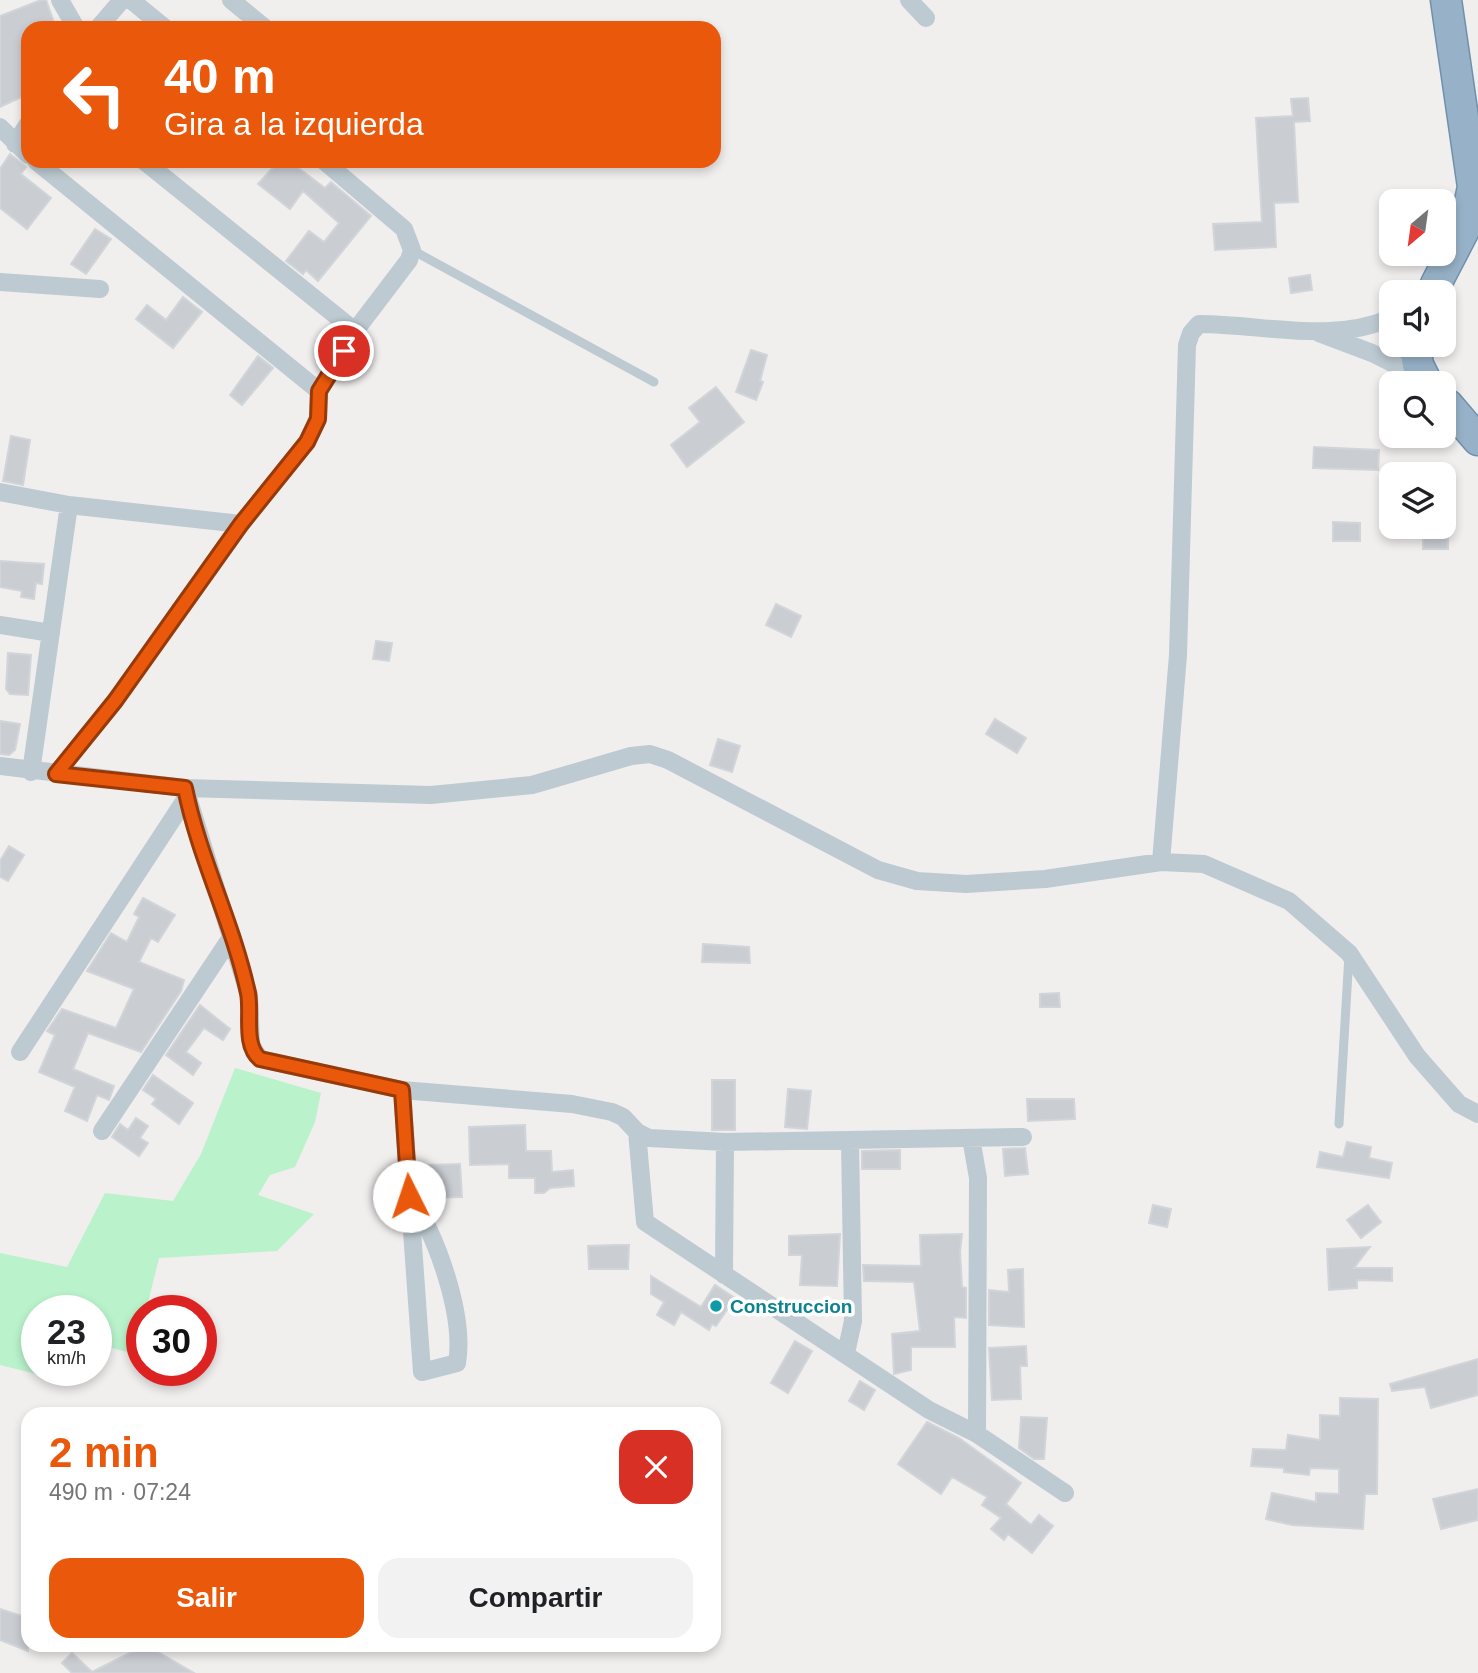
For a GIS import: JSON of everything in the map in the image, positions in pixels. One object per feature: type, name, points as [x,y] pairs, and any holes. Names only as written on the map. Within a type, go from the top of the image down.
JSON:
[{"type":"highway","points":[[1437,280],[1464,230],[1476,192],[1446,0]]},
{"type":"highway","points":[[1442,280],[1454,270],[1478,260]]},
{"type":"highway","points":[[1456,409],[1478,419]]},
{"type":"highway","points":[[1456,415],[1478,440]]},
{"type":"street","points":[[60,0],[72,21]]},
{"type":"street","points":[[104,21],[122,0]]},
{"type":"street","points":[[131,0],[156,21]]},
{"type":"street","points":[[231,0],[256,21]]},
{"type":"street","points":[[909,0],[926,18]]},
{"type":"street","points":[[0,127],[21,148]]},
{"type":"street","points":[[45,168],[319,391]]},
{"type":"street","points":[[153,168],[355,331]]},
{"type":"street","points":[[56,774],[115,701],[241,524],[313,433],[318,419],[319,391],[355,331],[409,260],[412,250],[404,229],[332,168]]},
{"type":"street","points":[[0,282],[100,289]]},
{"type":"street","points":[[1161,862],[1178,655],[1187,345],[1191,333],[1199,324],[1315,332],[1379,324]]},
{"type":"street","points":[[1315,332],[1372,353],[1407,371]]},
{"type":"street","points":[[0,492],[69,505],[241,524]]},
{"type":"street","points":[[32,772],[69,505]]},
{"type":"street","points":[[0,625],[51,633]]},
{"type":"street","points":[[0,766],[186,792],[430,795],[532,785],[631,756],[650,754],[680,766],[878,870],[917,881],[966,884],[1045,879],[1161,862],[1203,864],[1289,901],[1349,953],[1417,1056],[1459,1104],[1478,1114]]},
{"type":"street","points":[[186,792],[249,995],[251,1045],[254,1054],[260,1059],[402,1090],[572,1104],[612,1112],[623,1117],[637,1132],[649,1138],[725,1142],[1023,1137]]},
{"type":"street","points":[[20,1052],[186,792]]},
{"type":"street","points":[[102,1131],[232,936]]},
{"type":"street","points":[[402,1090],[409,1196],[422,1372],[443,1369],[457,1363],[460,1344],[454,1311],[425,1219],[409,1196]]},
{"type":"street","points":[[637,1132],[645,1222],[929,1410],[977,1434],[1065,1493]]},
{"type":"street","points":[[971,1138],[978,1178],[977,1434]]},
{"type":"street","points":[[846,1353],[853,1321],[850,1141]]},
{"type":"street","points":[[724,1275],[725,1142]]},
{"type":"lane","points":[[412,250],[653,382]]},
{"type":"lane","points":[[1339,1124],[1349,953]]},
{"type":"green space","points":[[235,1068],[321,1093],[315,1122],[295,1167],[270,1175],[258,1195],[314,1214],[277,1251],[159,1258],[150,1295],[126,1295],[126,1352],[112,1348],[112,1295],[21,1295],[21,1370],[0,1365],[0,1253],[67,1267],[105,1193],[173,1201],[201,1154]]},
{"type":"building","points":[[46,0],[54,21],[21,21],[21,97],[0,107],[0,16]]},
{"type":"building","points":[[1308,98],[1310,121],[1294,122],[1298,202],[1274,203],[1276,247],[1215,250],[1213,224],[1262,222],[1256,118],[1293,116],[1291,99]]},
{"type":"building","points":[[10,154],[21,163],[21,168],[25,168],[21,174],[51,198],[27,229],[0,208],[0,169]]},
{"type":"building","points":[[273,168],[298,168],[325,188],[331,182],[371,216],[318,281],[306,270],[303,274],[286,261],[309,231],[324,242],[339,223],[303,191],[290,209],[258,184]]},
{"type":"building","points":[[95,229],[111,239],[86,274],[71,264]]},
{"type":"building","points":[[1310,275],[1312,290],[1291,293],[1289,278]]},
{"type":"building","points":[[183,297],[202,312],[173,348],[136,319],[147,305],[166,320]]},
{"type":"building","points":[[751,350],[767,355],[760,381],[763,382],[756,400],[736,392]]},
{"type":"building","points":[[258,356],[273,368],[242,405],[230,395]]},
{"type":"building","points":[[716,387],[744,422],[687,467],[671,445],[700,422],[689,408]]},
{"type":"building","points":[[11,436],[30,440],[23,485],[3,481]]},
{"type":"building","points":[[1314,447],[1379,450],[1378,470],[1313,468]]},
{"type":"building","points":[[1333,522],[1360,523],[1360,541],[1333,541]]},
{"type":"building","points":[[1423,539],[1448,539],[1448,549],[1423,549]]},
{"type":"building","points":[[0,561],[44,564],[42,584],[36,583],[34,599],[21,597],[22,591],[0,587]]},
{"type":"building","points":[[776,604],[801,616],[791,637],[766,625]]},
{"type":"building","points":[[376,641],[392,643],[389,661],[373,659]]},
{"type":"building","points":[[8,653],[31,655],[28,695],[10,694],[6,689]]},
{"type":"building","points":[[995,719],[1026,738],[1017,753],[986,734]]},
{"type":"building","points":[[0,721],[20,724],[15,750],[9,755],[0,754]]},
{"type":"building","points":[[718,739],[740,746],[732,772],[710,765]]},
{"type":"building","points":[[9,846],[24,855],[8,881],[0,877],[0,861]]},
{"type":"building","points":[[143,898],[175,915],[158,942],[151,938],[139,962],[184,980],[181,991],[141,1052],[88,1033],[73,1069],[114,1086],[109,1100],[97,1095],[87,1121],[65,1111],[75,1087],[39,1072],[55,1035],[47,1031],[62,1009],[116,1028],[134,989],[87,971],[111,933],[127,942],[139,917],[134,914]]},
{"type":"building","points":[[703,944],[749,947],[750,963],[702,962]]},
{"type":"building","points":[[1059,993],[1060,1007],[1040,1007],[1040,994]]},
{"type":"building","points":[[200,1005],[230,1029],[223,1040],[204,1028],[186,1052],[201,1063],[193,1075],[166,1055]]},
{"type":"building","points":[[153,1075],[193,1103],[179,1124],[152,1104],[156,1099],[143,1090]]},
{"type":"building","points":[[712,1080],[735,1080],[735,1130],[712,1130]]},
{"type":"building","points":[[788,1089],[811,1091],[807,1129],[785,1127]]},
{"type":"building","points":[[1027,1099],[1074,1099],[1075,1119],[1028,1121]]},
{"type":"building","points":[[136,1118],[148,1126],[140,1138],[148,1143],[139,1156],[112,1137],[120,1124],[128,1130]]},
{"type":"building","points":[[525,1125],[526,1151],[551,1151],[552,1172],[573,1170],[574,1186],[550,1188],[544,1193],[535,1193],[535,1178],[509,1178],[509,1164],[470,1165],[469,1127]]},
{"type":"building","points":[[1347,1142],[1371,1147],[1369,1158],[1392,1163],[1389,1178],[1317,1167],[1320,1152],[1343,1157]]},
{"type":"building","points":[[1025,1148],[1028,1174],[1005,1176],[1003,1149]]},
{"type":"building","points":[[900,1150],[900,1169],[862,1169],[862,1151]]},
{"type":"building","points":[[460,1164],[462,1197],[424,1198],[421,1177],[429,1177],[428,1165]]},
{"type":"building","points":[[1153,1205],[1171,1209],[1167,1227],[1149,1223]]},
{"type":"building","points":[[1368,1205],[1381,1222],[1361,1238],[1347,1220]]},
{"type":"building","points":[[840,1234],[837,1286],[800,1285],[802,1255],[789,1255],[789,1236]]},
{"type":"building","points":[[962,1234],[960,1252],[962,1287],[966,1288],[966,1318],[954,1317],[955,1347],[911,1347],[911,1370],[894,1374],[892,1334],[920,1331],[914,1282],[864,1281],[863,1265],[921,1266],[920,1235]]},
{"type":"building","points":[[629,1245],[628,1269],[589,1269],[588,1246]]},
{"type":"building","points":[[1370,1247],[1354,1268],[1392,1268],[1392,1281],[1357,1280],[1357,1288],[1329,1290],[1327,1249]]},
{"type":"building","points":[[1023,1269],[1024,1327],[989,1325],[989,1290],[1009,1292],[1008,1270]]},
{"type":"building","points":[[651,1276],[701,1307],[715,1285],[735,1298],[716,1326],[712,1324],[709,1330],[681,1312],[674,1325],[657,1315],[664,1302],[651,1294]]},
{"type":"building","points":[[795,1341],[812,1351],[788,1393],[771,1383]]},
{"type":"building","points":[[1026,1346],[1027,1366],[1020,1366],[1021,1399],[992,1400],[989,1348]]},
{"type":"building","points":[[1478,1359],[1478,1395],[1431,1408],[1425,1387],[1392,1391],[1390,1384]]},
{"type":"building","points":[[860,1381],[875,1390],[864,1410],[849,1401]]},
{"type":"building","points":[[1340,1398],[1378,1399],[1377,1494],[1365,1494],[1363,1529],[1292,1525],[1266,1519],[1272,1493],[1316,1502],[1316,1493],[1339,1494],[1339,1469],[1310,1468],[1309,1475],[1284,1472],[1284,1468],[1251,1466],[1253,1449],[1286,1450],[1288,1435],[1320,1440],[1320,1415],[1340,1416]]},
{"type":"building","points":[[1021,1417],[1047,1418],[1044,1459],[1034,1459],[1019,1448]]},
{"type":"building","points":[[927,1422],[959,1438],[1021,1483],[1006,1504],[1031,1525],[1039,1515],[1053,1526],[1032,1553],[1008,1534],[1004,1540],[991,1529],[1001,1518],[982,1505],[987,1497],[952,1477],[941,1494],[898,1464]]},
{"type":"building","points":[[1478,1489],[1478,1520],[1441,1529],[1433,1499]]},
{"type":"building","points":[[0,1609],[21,1616],[21,1648],[0,1640]]},
{"type":"building","points":[[132,1652],[158,1652],[194,1673],[72,1673],[62,1663],[72,1653],[92,1672]]},
{"type":"place","name":"Construccion","points":[[716,1306]]},
{"type":"route","points":[[344,351],[319,391],[318,419],[307,442],[241,524],[115,701],[56,774],[185,788],[249,995],[251,1045],[254,1054],[260,1059],[402,1090],[409,1196]]}]
